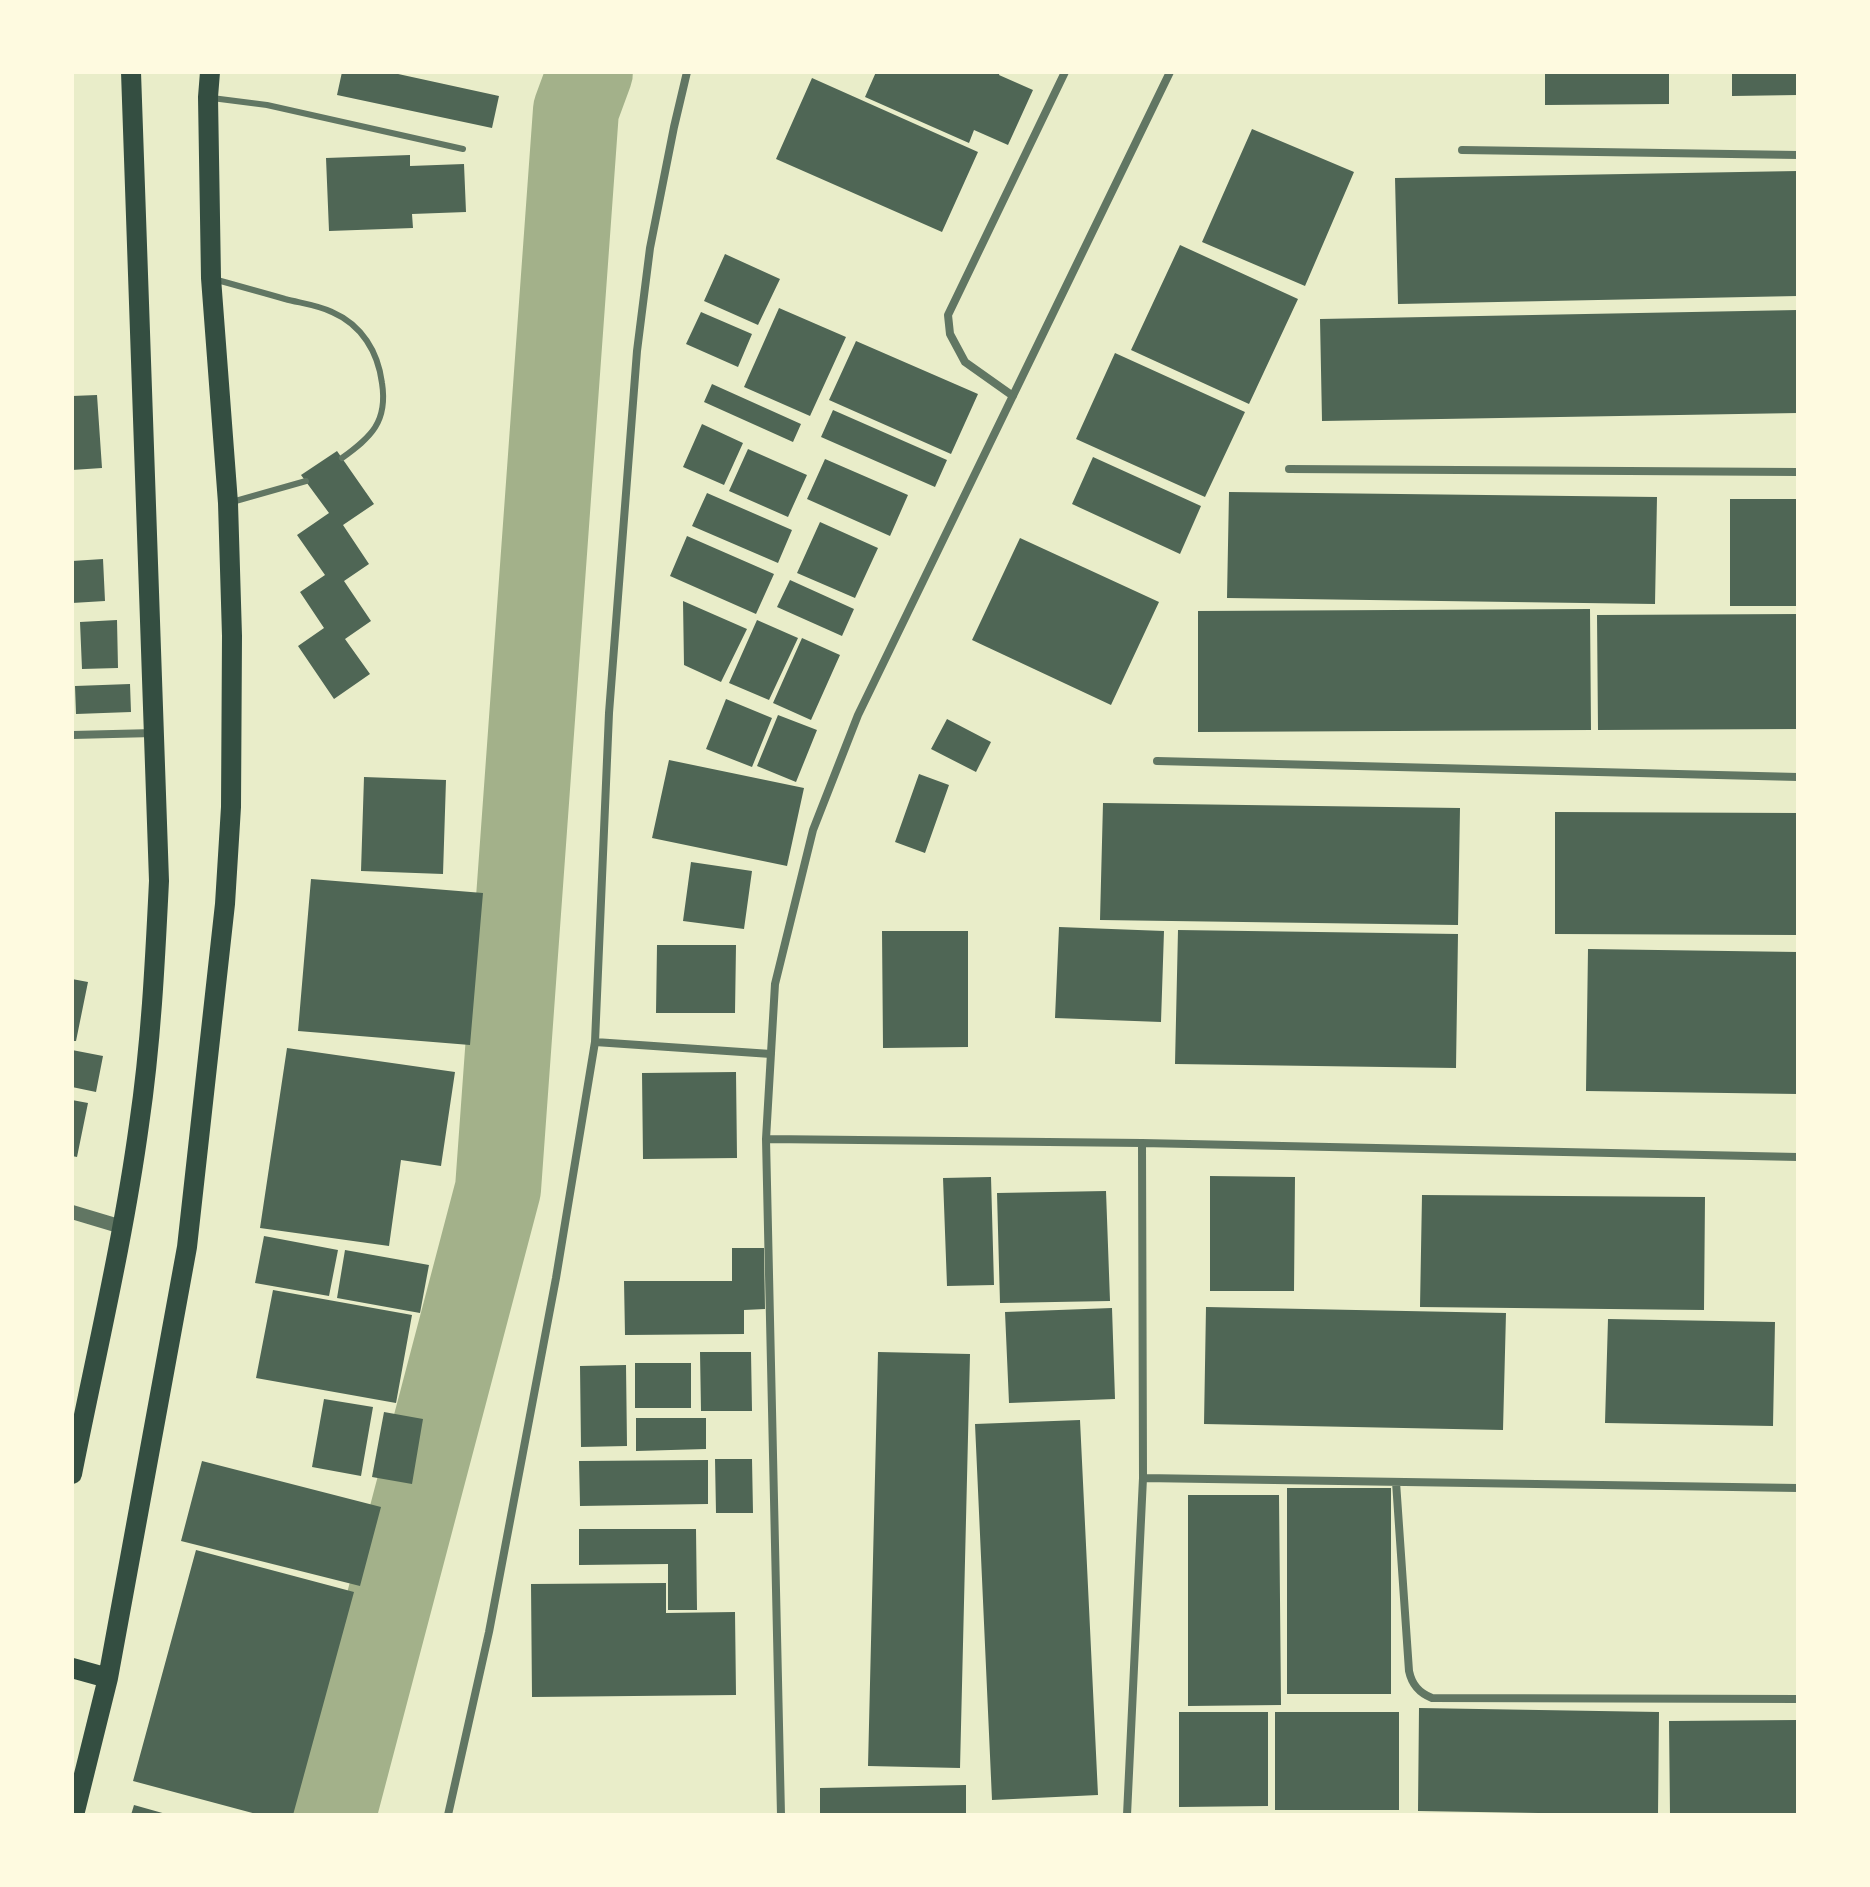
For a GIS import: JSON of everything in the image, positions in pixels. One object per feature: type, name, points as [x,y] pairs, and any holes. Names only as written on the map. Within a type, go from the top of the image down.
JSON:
[{"type":"main road","points":[[72,1474],[122,1227],[139,1126],[153,1000],[159,881],[131,72]]},
{"type":"main road","points":[[74,1815],[108,1678],[187,1247],[225,904],[231,807],[232,636],[228,503],[211,278],[210,72]]},
{"type":"main road","points":[[72,1668],[108,1678]]},
{"type":"street","points":[[448,1815],[489,1632],[556,1278],[595,1042],[609,713],[637,351],[650,248],[687,72]]},
{"type":"street","points":[[1013,396],[965,362],[950,334],[948,315],[1065,72]]},
{"type":"street","points":[[781,1815],[766,1139],[775,984],[813,830],[858,715],[1170,72]]},
{"type":"street","points":[[1462,150],[1798,155]]},
{"type":"street","points":[[1289,469],[1798,472]]},
{"type":"street","points":[[72,735],[155,733]]},
{"type":"street","points":[[1157,761],[1798,777]]},
{"type":"street","points":[[595,1042],[771,1054]]},
{"type":"street","points":[[766,1139],[1142,1143],[1798,1157]]},
{"type":"street","points":[[1127,1815],[1143,1478],[1142,1143]]},
{"type":"street","points":[[72,1212],[122,1227]]},
{"type":"street","points":[[1143,1478],[1798,1488]]},
{"type":"street","points":[[1396,1482],[1409,1671],[1411,1681],[1423,1695],[1432,1698],[1798,1699]]},
{"type":"lane","points":[[208,97],[267,105],[463,149]]},
{"type":"lane","points":[[211,278],[332,311],[368,340],[377,358],[382,381],[382,413],[366,441],[342,458]]},
{"type":"lane","points":[[228,503],[306,481]]},
{"type":"building","points":[[342,72],[389,72],[499,96],[492,128],[337,95]]},
{"type":"building","points":[[876,72],[1000,72],[999,75],[1033,90],[1008,145],[974,130],[969,143],[865,97]]},
{"type":"building","points":[[1545,72],[1669,72],[1669,104],[1545,105]]},
{"type":"building","points":[[1732,72],[1798,72],[1798,95],[1732,96]]},
{"type":"building","points":[[812,78],[978,152],[942,232],[776,159]]},
{"type":"building","points":[[1252,129],[1354,172],[1305,286],[1202,242]]},
{"type":"building","points":[[410,155],[410,166],[464,164],[466,212],[412,214],[413,228],[329,231],[326,158]]},
{"type":"building","points":[[1798,171],[1798,296],[1398,304],[1395,178]]},
{"type":"building","points":[[1180,245],[1298,299],[1249,404],[1131,350]]},
{"type":"building","points":[[725,254],[780,279],[758,325],[704,301]]},
{"type":"building","points":[[779,308],[846,337],[810,416],[744,387]]},
{"type":"building","points":[[1798,310],[1798,413],[1322,421],[1320,319]]},
{"type":"building","points":[[701,312],[752,334],[738,367],[686,344]]},
{"type":"building","points":[[856,341],[978,394],[951,454],[829,400]]},
{"type":"building","points":[[1115,353],[1245,412],[1205,497],[1076,439]]},
{"type":"building","points":[[712,384],[801,424],[793,442],[704,402]]},
{"type":"building","points":[[97,395],[102,468],[72,470],[72,396]]},
{"type":"building","points":[[833,410],[947,460],[935,487],[821,437]]},
{"type":"building","points":[[702,424],[743,443],[724,485],[683,467]]},
{"type":"building","points":[[748,449],[807,475],[788,517],[729,491]]},
{"type":"building","points":[[337,451],[374,504],[343,525],[369,564],[344,581],[371,621],[345,639],[370,674],[334,699],[298,646],[324,628],[300,592],[325,575],[297,535],[329,513],[301,475]]},
{"type":"building","points":[[1093,457],[1201,506],[1180,554],[1072,504]]},
{"type":"building","points":[[825,459],[908,495],[890,536],[807,499]]},
{"type":"building","points":[[1229,492],[1657,497],[1655,604],[1227,598]]},
{"type":"building","points":[[707,493],[792,530],[778,563],[692,526]]},
{"type":"building","points":[[1730,499],[1798,499],[1798,606],[1730,606]]},
{"type":"building","points":[[820,522],[878,548],[855,598],[797,573]]},
{"type":"building","points":[[687,536],[774,574],[756,614],[670,576]]},
{"type":"building","points":[[1020,538],[1159,602],[1111,705],[972,640]]},
{"type":"building","points":[[103,559],[105,601],[72,603],[72,561]]},
{"type":"building","points":[[790,580],[854,609],[842,636],[777,607]]},
{"type":"building","points":[[683,601],[747,629],[721,682],[684,665]]},
{"type":"building","points":[[1590,609],[1591,730],[1198,732],[1198,611]]},
{"type":"building","points":[[1798,614],[1798,729],[1598,730],[1597,615]]},
{"type":"building","points":[[117,620],[118,668],[82,669],[80,622]]},
{"type":"building","points":[[757,620],[798,638],[769,700],[729,683]]},
{"type":"building","points":[[802,638],[840,655],[811,720],[773,703]]},
{"type":"building","points":[[130,684],[131,712],[76,714],[75,686]]},
{"type":"building","points":[[726,699],[772,718],[752,767],[706,749]]},
{"type":"building","points":[[778,715],[817,730],[796,782],[757,766]]},
{"type":"building","points":[[947,719],[991,742],[976,772],[931,749]]},
{"type":"building","points":[[669,760],[804,788],[787,866],[652,838]]},
{"type":"building","points":[[919,774],[949,785],[925,853],[895,842]]},
{"type":"building","points":[[364,777],[446,780],[443,874],[361,871]]},
{"type":"building","points":[[1103,803],[1460,808],[1458,925],[1100,920]]},
{"type":"building","points":[[1555,812],[1798,813],[1798,935],[1555,934]]},
{"type":"building","points":[[691,862],[752,871],[744,929],[683,921]]},
{"type":"building","points":[[311,879],[483,893],[470,1045],[298,1031]]},
{"type":"building","points":[[1059,927],[1164,931],[1161,1022],[1055,1018]]},
{"type":"building","points":[[1178,930],[1458,934],[1456,1068],[1175,1064]]},
{"type":"building","points":[[882,931],[968,931],[968,1047],[883,1048]]},
{"type":"building","points":[[657,945],[736,945],[735,1013],[656,1013]]},
{"type":"building","points":[[1588,949],[1798,952],[1798,1094],[1586,1091]]},
{"type":"building","points":[[72,979],[88,982],[76,1041],[72,1041]]},
{"type":"building","points":[[287,1048],[455,1072],[441,1166],[401,1160],[389,1246],[260,1228]]},
{"type":"building","points":[[72,1050],[103,1056],[96,1092],[72,1087]]},
{"type":"building","points":[[736,1072],[737,1158],[643,1159],[642,1073]]},
{"type":"building","points":[[72,1100],[88,1103],[77,1157],[72,1156]]},
{"type":"building","points":[[1210,1176],[1295,1177],[1294,1291],[1210,1291]]},
{"type":"building","points":[[991,1177],[994,1285],[947,1286],[943,1178]]},
{"type":"building","points":[[1106,1191],[1110,1301],[1000,1303],[997,1193]]},
{"type":"building","points":[[1422,1195],[1705,1197],[1704,1310],[1420,1307]]},
{"type":"building","points":[[264,1236],[338,1250],[329,1296],[255,1283]]},
{"type":"building","points":[[732,1248],[764,1248],[765,1309],[744,1310],[744,1334],[625,1335],[624,1281],[732,1281]]},
{"type":"building","points":[[345,1250],[429,1265],[420,1313],[337,1298]]},
{"type":"building","points":[[273,1290],[412,1315],[396,1403],[256,1378]]},
{"type":"building","points":[[1206,1307],[1506,1313],[1503,1430],[1204,1424]]},
{"type":"building","points":[[1112,1308],[1115,1399],[1009,1403],[1005,1312]]},
{"type":"building","points":[[1608,1319],[1775,1322],[1773,1426],[1605,1423]]},
{"type":"building","points":[[700,1352],[751,1352],[752,1411],[701,1411]]},
{"type":"building","points":[[878,1352],[970,1354],[960,1768],[868,1766]]},
{"type":"building","points":[[635,1363],[691,1363],[691,1408],[635,1408]]},
{"type":"building","points":[[626,1365],[627,1446],[581,1447],[580,1366]]},
{"type":"building","points":[[324,1399],[373,1407],[361,1476],[312,1467]]},
{"type":"building","points":[[384,1412],[423,1419],[412,1484],[372,1477]]},
{"type":"building","points":[[636,1418],[706,1418],[706,1449],[636,1451]]},
{"type":"building","points":[[1080,1420],[1098,1795],[992,1800],[975,1424]]},
{"type":"building","points":[[715,1459],[752,1459],[753,1513],[716,1513]]},
{"type":"building","points":[[708,1460],[708,1504],[580,1506],[579,1461]]},
{"type":"building","points":[[202,1461],[381,1507],[360,1586],[181,1541]]},
{"type":"building","points":[[1287,1488],[1391,1488],[1391,1694],[1287,1694]]},
{"type":"building","points":[[1188,1495],[1279,1495],[1281,1705],[1188,1706]]},
{"type":"building","points":[[579,1529],[696,1529],[697,1610],[668,1610],[668,1564],[579,1565]]},
{"type":"building","points":[[196,1550],[354,1592],[293,1815],[260,1815],[133,1781]]},
{"type":"building","points":[[666,1583],[666,1613],[735,1612],[736,1695],[532,1697],[531,1584]]},
{"type":"building","points":[[1419,1708],[1659,1712],[1658,1815],[1418,1811]]},
{"type":"building","points":[[1179,1712],[1268,1712],[1268,1806],[1179,1807]]},
{"type":"building","points":[[1275,1712],[1399,1712],[1399,1810],[1275,1810]]},
{"type":"building","points":[[1798,1720],[1798,1815],[1670,1815],[1669,1721]]},
{"type":"building","points":[[966,1785],[966,1815],[820,1815],[820,1788]]},
{"type":"building","points":[[134,1805],[166,1814],[166,1815],[131,1815]]},
{"type":"waterway","points":[[333,1815],[498,1189],[576,110],[590,72]]}]
